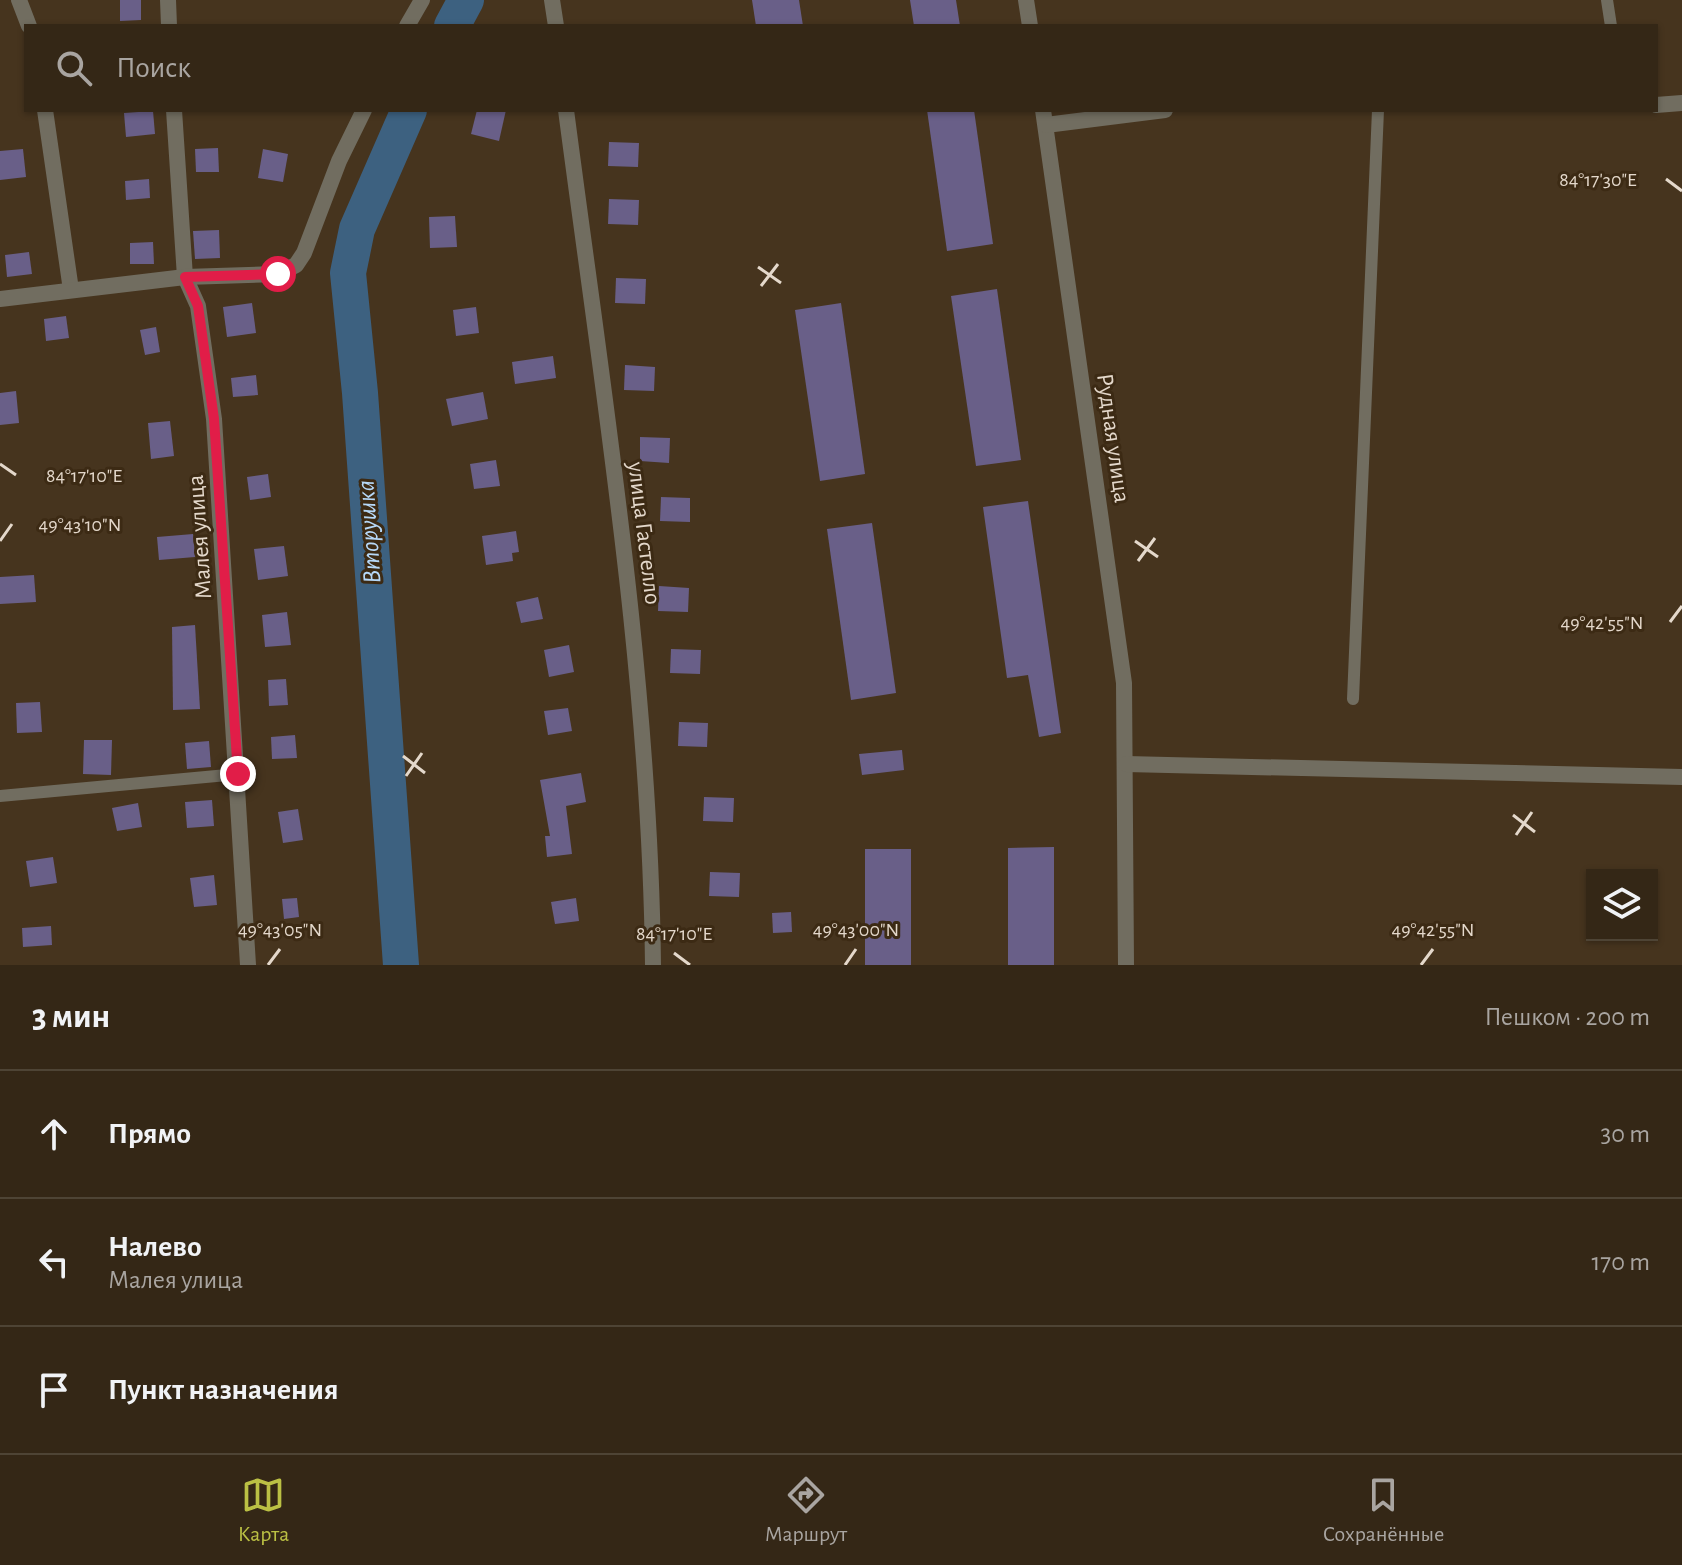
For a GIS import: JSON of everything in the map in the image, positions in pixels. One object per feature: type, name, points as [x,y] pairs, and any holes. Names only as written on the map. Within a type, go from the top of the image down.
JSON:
[{"type":"street","points":[[19,0],[28,24]]},
{"type":"street","points":[[168,0],[169,24]]},
{"type":"street","points":[[408,24],[422,0]]},
{"type":"street","points":[[552,0],[556,24]]},
{"type":"street","points":[[1026,0],[1030,24]]},
{"type":"street","points":[[1658,105],[1682,103]]},
{"type":"street","points":[[45,112],[71,290]]},
{"type":"street","name":"Малея улица","points":[[174,112],[185,277],[198,306],[214,419],[248,965]]},
{"type":"street","points":[[0,299],[185,277],[278,274],[296,265],[304,253],[339,161],[363,112]]},
{"type":"street","name":"улица Гастелло","points":[[566,112],[639,677],[650,815],[653,965]]},
{"type":"street","points":[[1044,118],[1135,112]]},
{"type":"street","name":"Рудная улица","points":[[1044,118],[1124,683],[1126,965]]},
{"type":"street","points":[[1126,764],[1682,777]]},
{"type":"lane","points":[[1607,0],[1611,24]]},
{"type":"lane","points":[[1353,699],[1378,112]]},
{"type":"lane","points":[[0,796],[238,774]]},
{"type":"building","points":[[120,0],[141,0],[141,20],[120,21]]},
{"type":"building","points":[[752,0],[799,0],[803,24],[756,24]]},
{"type":"building","points":[[910,0],[956,0],[960,24],[914,24]]},
{"type":"building","points":[[153,112],[155,134],[126,137],[124,113]]},
{"type":"building","points":[[476,112],[506,112],[499,141],[471,134]]},
{"type":"building","points":[[927,112],[974,112],[993,244],[947,251]]},
{"type":"building","points":[[609,142],[639,143],[638,167],[608,166]]},
{"type":"building","points":[[218,148],[219,172],[196,172],[195,149]]},
{"type":"building","points":[[23,149],[26,177],[0,180],[0,151]]},
{"type":"building","points":[[263,149],[288,154],[283,182],[258,178]]},
{"type":"building","points":[[149,179],[150,198],[126,200],[125,181]]},
{"type":"building","points":[[609,199],[639,200],[638,225],[608,224]]},
{"type":"building","points":[[455,216],[457,247],[430,248],[429,217]]},
{"type":"building","points":[[219,230],[220,258],[195,259],[193,231]]},
{"type":"building","points":[[153,242],[154,264],[130,264],[130,243]]},
{"type":"building","points":[[29,252],[32,274],[7,277],[5,255]]},
{"type":"building","points":[[616,278],[646,279],[645,304],[615,303]]},
{"type":"building","points":[[997,289],[1021,460],[976,466],[951,296]]},
{"type":"building","points":[[252,303],[256,333],[227,337],[223,307]]},
{"type":"building","points":[[841,303],[865,474],[820,481],[795,310]]},
{"type":"building","points":[[476,307],[479,333],[456,336],[453,310]]},
{"type":"building","points":[[66,316],[69,338],[46,341],[44,319]]},
{"type":"building","points":[[156,327],[160,352],[145,355],[140,330]]},
{"type":"building","points":[[553,356],[556,378],[515,384],[512,362]]},
{"type":"building","points":[[625,365],[655,367],[654,391],[624,390]]},
{"type":"building","points":[[256,375],[258,395],[233,397],[231,378]]},
{"type":"building","points":[[16,391],[19,423],[0,425],[0,393]]},
{"type":"building","points":[[483,392],[488,419],[452,426],[446,399]]},
{"type":"building","points":[[170,421],[174,456],[151,459],[148,423]]},
{"type":"building","points":[[640,437],[670,438],[669,463],[640,461]]},
{"type":"building","points":[[496,460],[500,486],[474,489],[470,464]]},
{"type":"building","points":[[268,474],[271,497],[250,500],[247,477]]},
{"type":"building","points":[[661,497],[690,498],[690,522],[660,521]]},
{"type":"building","points":[[1028,501],[1061,733],[1039,737],[1028,675],[1007,678],[983,507]]},
{"type":"building","points":[[872,523],[896,693],[851,700],[827,529]]},
{"type":"building","points":[[516,531],[519,552],[512,553],[513,561],[486,565],[482,536]]},
{"type":"building","points":[[193,534],[195,557],[159,560],[157,537]]},
{"type":"building","points":[[284,546],[288,576],[258,580],[254,549]]},
{"type":"building","points":[[34,575],[36,602],[0,604],[0,577]]},
{"type":"building","points":[[659,586],[689,588],[688,612],[658,611]]},
{"type":"building","points":[[538,597],[543,619],[521,623],[516,602]]},
{"type":"building","points":[[287,612],[291,645],[265,647],[262,615]]},
{"type":"building","points":[[195,625],[200,709],[173,710],[172,627]]},
{"type":"building","points":[[569,645],[574,672],[549,677],[544,650]]},
{"type":"building","points":[[671,649],[701,650],[700,674],[670,673]]},
{"type":"building","points":[[286,679],[288,705],[269,706],[268,680]]},
{"type":"building","points":[[40,702],[42,732],[17,733],[16,703]]},
{"type":"building","points":[[568,708],[572,731],[548,735],[544,711]]},
{"type":"building","points":[[679,722],[708,723],[707,747],[678,746]]},
{"type":"building","points":[[295,735],[297,758],[272,759],[271,737]]},
{"type":"building","points":[[84,740],[112,740],[111,775],[83,774]]},
{"type":"building","points":[[209,741],[211,767],[187,769],[185,743]]},
{"type":"building","points":[[902,750],[904,770],[862,775],[859,754]]},
{"type":"building","points":[[581,773],[586,802],[566,806],[572,854],[547,857],[545,836],[550,836],[540,780]]},
{"type":"building","points":[[704,797],[734,798],[733,822],[703,821]]},
{"type":"building","points":[[212,800],[214,826],[187,828],[185,802]]},
{"type":"building","points":[[138,803],[142,827],[117,831],[112,808]]},
{"type":"building","points":[[298,809],[303,840],[283,843],[278,812]]},
{"type":"building","points":[[1054,847],[1054,965],[1008,965],[1008,848]]},
{"type":"building","points":[[865,849],[911,849],[911,965],[865,965]]},
{"type":"building","points":[[53,857],[57,883],[30,887],[26,861]]},
{"type":"building","points":[[710,872],[740,873],[739,897],[709,896]]},
{"type":"building","points":[[214,875],[217,905],[194,907],[190,878]]},
{"type":"building","points":[[297,898],[299,917],[284,919],[282,899]]},
{"type":"building","points":[[576,898],[579,921],[555,924],[551,902]]},
{"type":"building","points":[[791,912],[792,932],[773,933],[772,913]]},
{"type":"building","points":[[51,926],[52,945],[23,947],[22,928]]},
{"type":"waterway","name":"Вторушка","points":[[453,24],[466,0]]},
{"type":"waterway","name":"Вторушка","points":[[401,965],[360,393],[348,273],[357,229],[408,112]]},
{"type":"route","points":[[238,774],[214,419],[198,306],[185,277],[278,274]]}]
